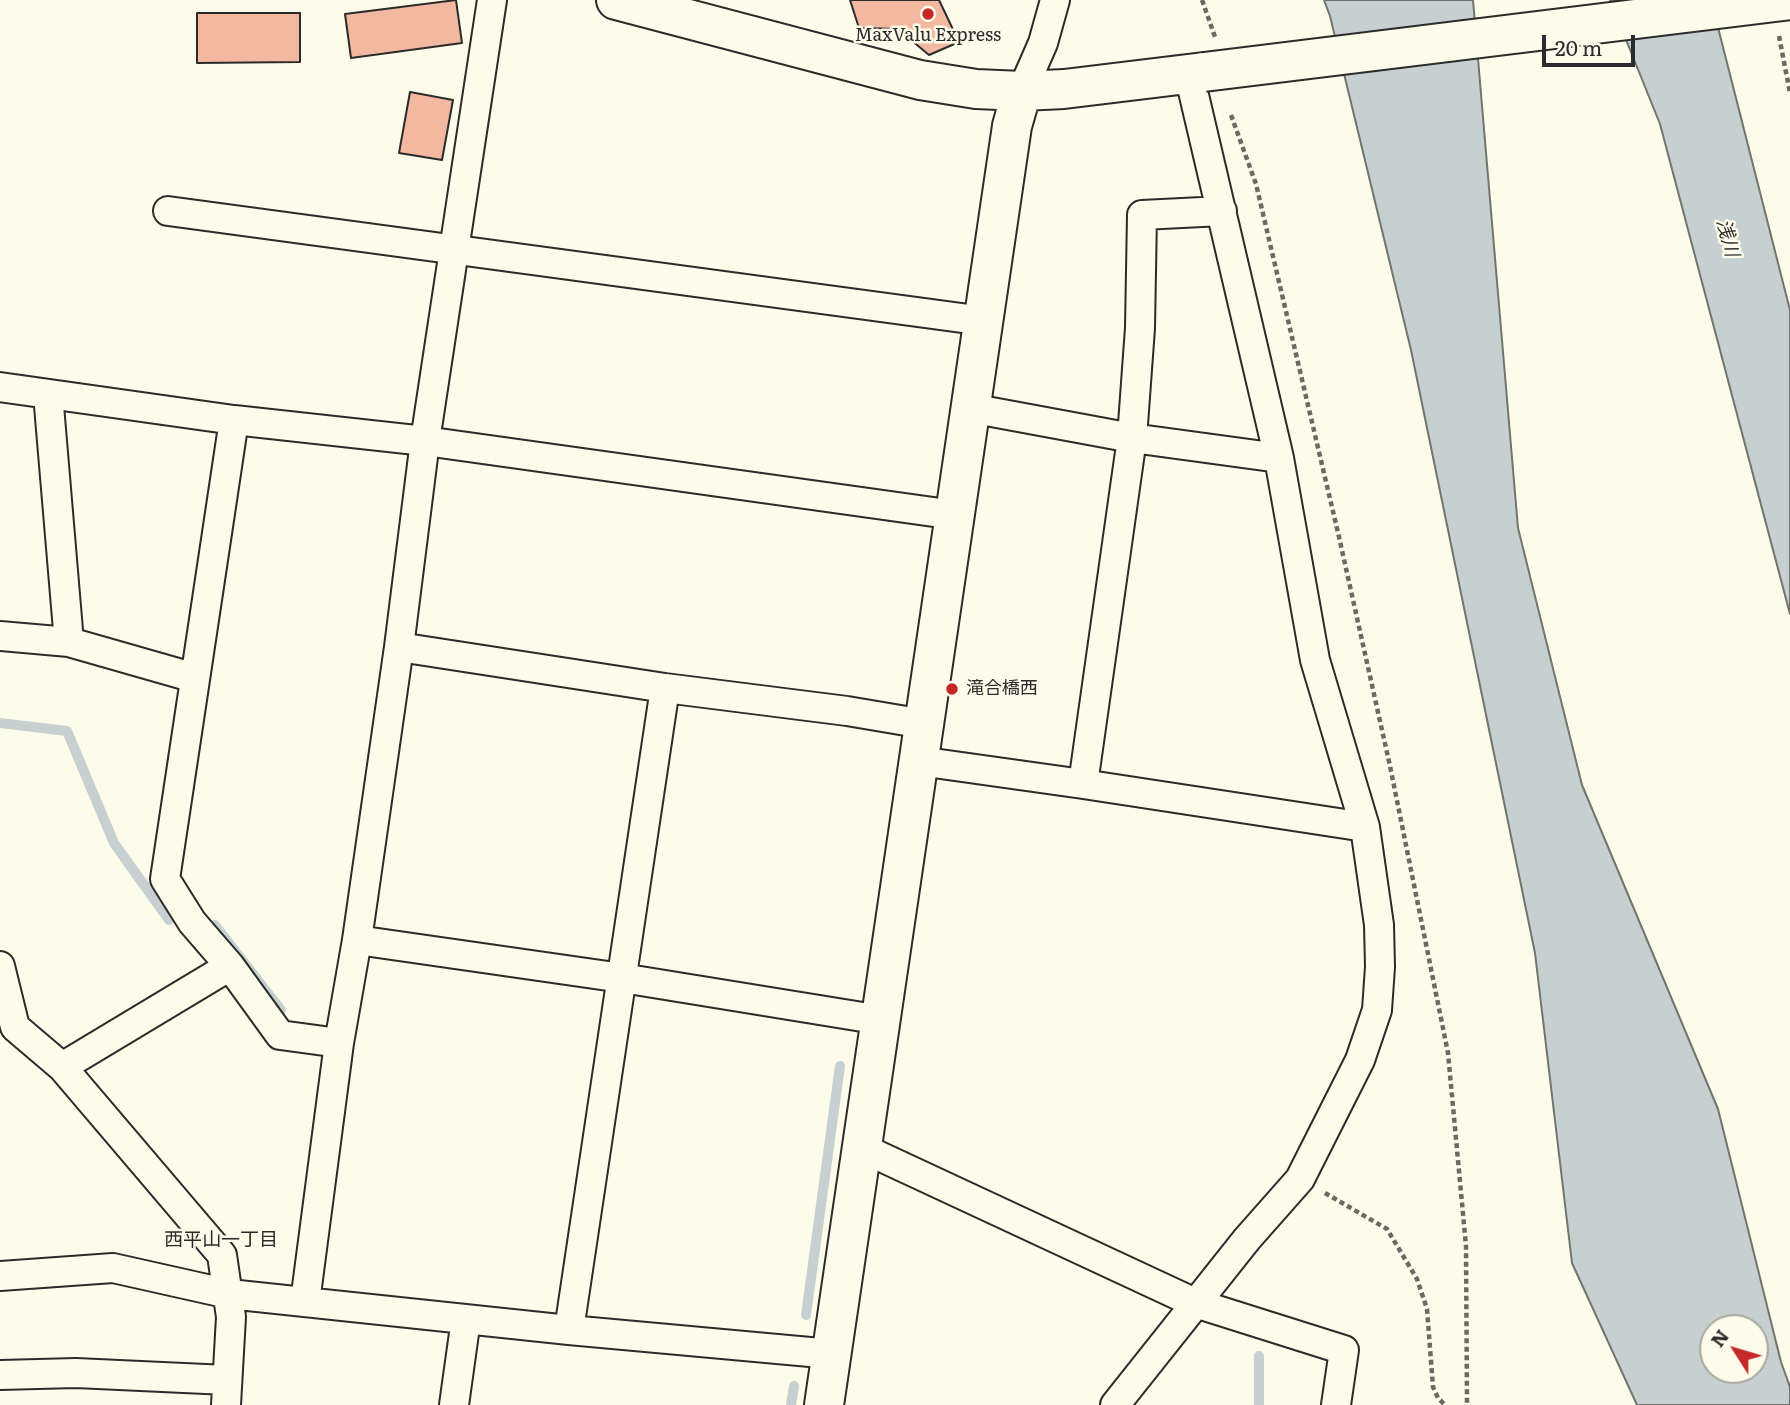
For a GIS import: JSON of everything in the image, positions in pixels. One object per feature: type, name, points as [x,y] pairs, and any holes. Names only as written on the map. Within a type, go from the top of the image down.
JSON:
[{"type":"street","points":[[305,1302],[339,1043],[399,647],[425,441],[492,0]]},
{"type":"street","points":[[616,0],[920,80],[976,89],[1022,91],[1203,61],[1784,16]]},
{"type":"street","points":[[824,1405],[1012,126],[1022,91],[1043,43],[1055,0]]},
{"type":"street","points":[[1115,1405],[1195,1303],[1300,1179],[1360,1059],[1377,1010],[1380,967],[1379,925],[1366,828],[1315,660],[1279,458],[1222,211],[1193,100],[1203,61]]},
{"type":"street","points":[[168,211],[984,321]]},
{"type":"street","points":[[1083,784],[1132,438],[1140,328],[1142,215],[1222,211]]},
{"type":"street","points":[[0,387],[234,420],[425,441],[955,515]]},
{"type":"street","points":[[48,394],[69,642]]},
{"type":"street","points":[[970,408],[1132,438],[1279,458]]},
{"type":"street","points":[[234,420],[165,879],[192,922],[230,966],[280,1035],[339,1043]]},
{"type":"street","points":[[0,636],[69,642],[195,678]]},
{"type":"street","points":[[399,647],[924,724]]},
{"type":"street","points":[[569,1330],[665,688]]},
{"type":"street","points":[[919,761],[1366,828]]},
{"type":"street","points":[[356,940],[622,978],[881,1020]]},
{"type":"street","points":[[0,966],[15,1027],[62,1067],[222,1255],[231,1317],[227,1392],[76,1373],[0,1375]]},
{"type":"street","points":[[62,1067],[230,966]]},
{"type":"street","points":[[862,1148],[1195,1303],[1344,1350],[1336,1405]]},
{"type":"street","points":[[0,1276],[114,1268],[229,1294],[569,1330],[832,1354]]},
{"type":"street","points":[[454,1405],[466,1319]]},
{"type":"path","points":[[1202,0],[1203,61]]},
{"type":"path","points":[[1784,16],[1790,93]]},
{"type":"path","points":[[1226,106],[1245,148],[1278,275],[1390,766],[1448,1052],[1466,1246],[1466,1405]]},
{"type":"path","points":[[1300,1179],[1387,1229],[1417,1279],[1424,1298],[1433,1387],[1445,1405]]},
{"type":"water","points":[[1324,0],[1473,0],[1518,528],[1582,785],[1718,1109],[1781,1362],[1790,1387],[1790,1405],[1637,1405],[1572,1263],[1535,953],[1411,350]]},
{"type":"water","name":"浅川","points":[[1610,0],[1711,0],[1790,310],[1790,614],[1660,124]]},
{"type":"building","points":[[456,0],[462,43],[351,58],[345,14]]},
{"type":"building","points":[[850,0],[939,0],[959,42],[929,55],[898,29],[859,28]]},
{"type":"building","points":[[197,13],[300,13],[300,62],[197,63]]},
{"type":"building","points":[[410,92],[453,100],[442,160],[399,153]]},
{"type":"waterway","points":[[0,723],[67,731],[114,843],[169,920]]},
{"type":"waterway","points":[[215,925],[281,1010]]},
{"type":"waterway","points":[[806,1315],[840,1066]]},
{"type":"waterway","points":[[1259,1356],[1259,1405]]},
{"type":"waterway","points":[[791,1405],[794,1386]]},
{"type":"place","name":"MaxValu Express","points":[[928,14]]},
{"type":"place","name":"滝合橋西","points":[[952,689]]},
{"type":"district","name":"西平山一丁目","points":[[221,1240]]}]
